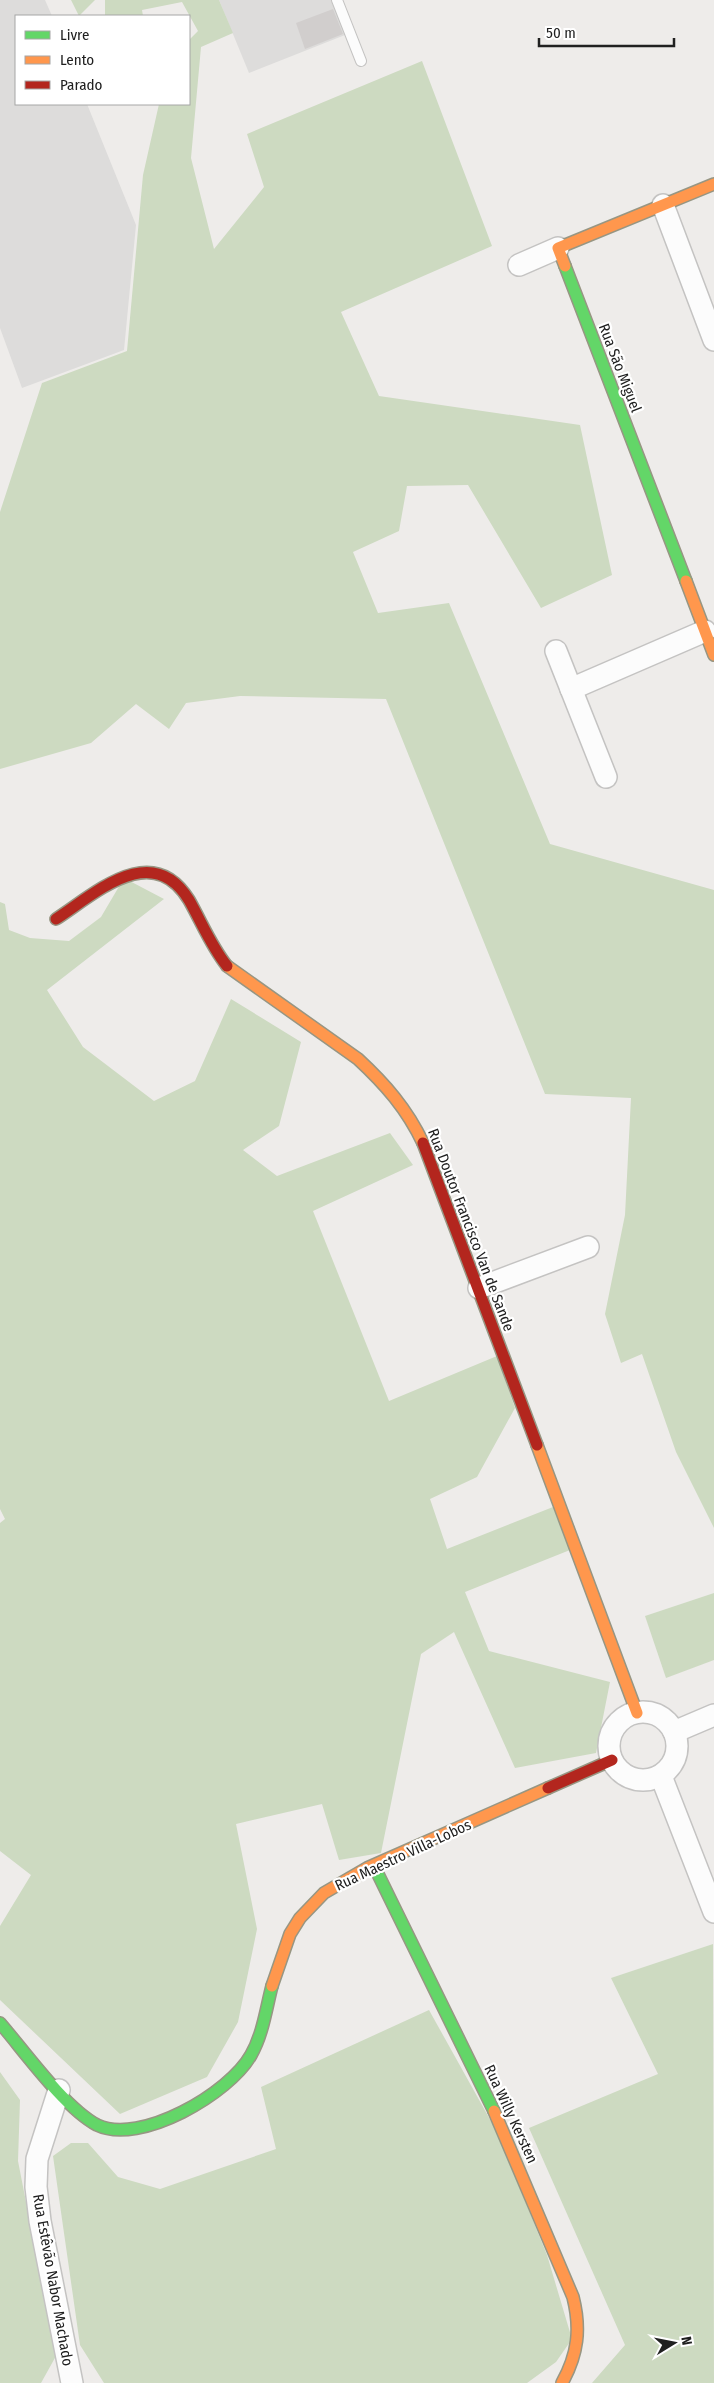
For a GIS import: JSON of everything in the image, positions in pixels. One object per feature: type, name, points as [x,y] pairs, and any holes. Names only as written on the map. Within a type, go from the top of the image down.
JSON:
[{"type":"street","points":[[519,265],[714,184]]},
{"type":"street","points":[[663,205],[714,340]]},
{"type":"street","name":"Rua São Miguel","points":[[558,248],[714,655]]},
{"type":"street","points":[[571,689],[705,631]]},
{"type":"street","points":[[556,652],[606,777]]},
{"type":"street","name":"Rua Doutor Francisco Van de Sande","points":[[56,919],[124,876],[150,873],[164,876],[175,883],[186,898],[213,948],[228,968],[359,1060],[395,1096],[422,1141],[479,1288],[637,1713]]},
{"type":"street","points":[[479,1288],[588,1246]]},
{"type":"street","points":[[648,1712],[659,1716],[668,1723],[674,1732],[677,1752],[668,1770],[661,1776],[650,1780],[638,1780],[627,1776],[618,1769],[612,1760],[609,1750],[613,1730],[627,1716],[648,1712]]},
{"type":"street","points":[[674,1732],[714,1714]]},
{"type":"street","name":"Rua Maestro Villa-Lobos","points":[[0,2023],[59,2090],[93,2122],[107,2129],[122,2130],[144,2128],[163,2121],[214,2094],[244,2066],[256,2046],[291,1933],[301,1917],[328,1890],[374,1866],[612,1760]]},
{"type":"street","points":[[661,1776],[714,1912]]},
{"type":"street","name":"Rua Willy Kersten","points":[[374,1866],[505,2134],[573,2298],[579,2320],[579,2343],[574,2362],[562,2383]]},
{"type":"street","name":"Rua Estêvão Nabor Machado","points":[[59,2090],[37,2159],[36,2187],[40,2221],[72,2383]]},
{"type":"lane","points":[[337,0],[361,61]]},
{"type":"shaded area","points":[[0,0],[45,0],[52,15],[15,15],[15,105],[87,105],[136,225],[124,350],[22,388],[0,328]]},
{"type":"shaded area","points":[[219,0],[331,0],[345,35],[249,73]]},
{"type":"green space","points":[[71,0],[95,0],[80,15]]},
{"type":"green space","points":[[105,0],[219,0],[233,33],[201,47],[191,158],[214,249],[264,187],[247,134],[422,61],[492,246],[341,312],[379,396],[580,425],[612,575],[541,608],[468,485],[407,486],[399,531],[353,552],[378,613],[449,603],[550,844],[714,890],[714,1528],[676,1452],[642,1354],[621,1363],[605,1314],[625,1215],[631,1098],[545,1094],[386,699],[240,696],[186,703],[169,729],[136,704],[91,743],[0,769],[0,512],[42,383],[127,351],[143,175],[159,105],[190,105],[190,39],[198,31],[182,2],[142,10],[143,15],[105,15]]},
{"type":"green space","points":[[124,878],[164,899],[47,990],[83,1047],[154,1101],[195,1081],[231,999],[301,1042],[279,1126],[243,1150],[277,1176],[390,1133],[413,1165],[313,1211],[389,1401],[497,1356],[515,1408],[477,1477],[430,1499],[447,1549],[553,1507],[570,1550],[465,1592],[489,1651],[610,1682],[596,1753],[515,1768],[454,1632],[421,1654],[381,1853],[339,1860],[322,1804],[236,1824],[257,1929],[238,2022],[207,2077],[120,2114],[0,2000],[0,1926],[31,1875],[0,1851],[0,1523],[5,1519],[0,1509],[0,902],[5,904],[9,930],[30,938],[69,941],[101,917]]},
{"type":"green space","points":[[714,1593],[714,1660],[666,1678],[645,1616]]},
{"type":"green space","points":[[713,1944],[714,2383],[592,2383],[625,2345],[529,2128],[658,2074],[611,1978]]},
{"type":"green space","points":[[429,2010],[497,2132],[547,2255],[572,2339],[556,2362],[527,2383],[104,2383],[80,2345],[53,2156],[71,2143],[88,2143],[118,2177],[160,2189],[276,2149],[261,2087]]},
{"type":"green space","points":[[0,2072],[20,2100],[18,2161],[56,2356],[41,2383],[0,2383]]},
{"type":"building","points":[[333,9],[343,34],[305,49],[296,23]]},
{"type":"traffic: fast","points":[[565,266],[686,581]]},
{"type":"traffic: fast","points":[[374,1866],[494,2111]]},
{"type":"traffic: fast","points":[[0,2023],[58,2092],[84,2117],[97,2125],[115,2130],[136,2128],[159,2122],[182,2112],[224,2085],[240,2070],[251,2055],[259,2039],[272,1986]]},
{"type":"traffic: slow","points":[[565,266],[558,248],[714,184]]},
{"type":"traffic: slow","points":[[686,581],[714,655]]},
{"type":"traffic: slow","points":[[227,966],[358,1059],[395,1098],[410,1119],[423,1143]]},
{"type":"traffic: slow","points":[[537,1445],[637,1713]]},
{"type":"traffic: slow","points":[[272,1986],[290,1934],[300,1918],[324,1893],[367,1868],[548,1788]]},
{"type":"traffic: slow","points":[[494,2111],[573,2297],[577,2320],[575,2351],[562,2383]]},
{"type":"traffic: jam","points":[[56,919],[88,897],[124,877],[141,873],[158,874],[174,883],[189,900],[211,942],[227,966]]},
{"type":"traffic: jam","points":[[423,1143],[537,1445]]},
{"type":"traffic: jam","points":[[548,1788],[612,1760]]}]
